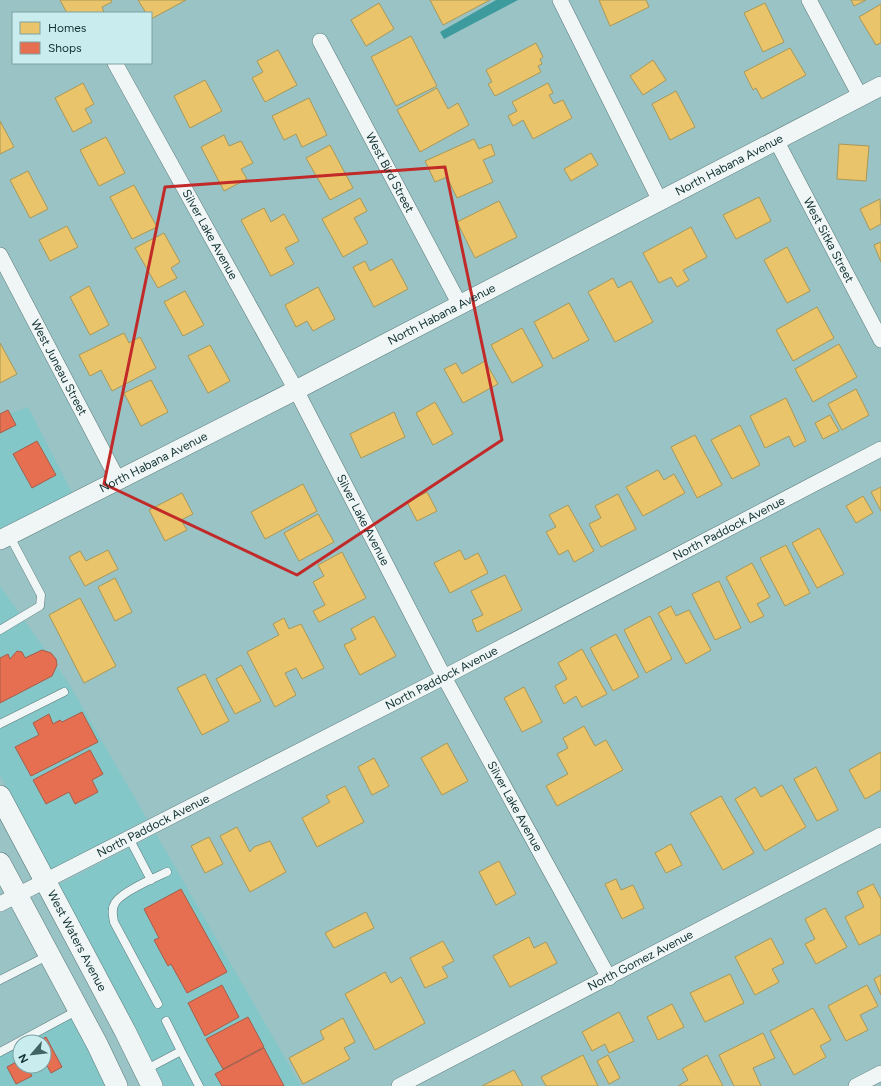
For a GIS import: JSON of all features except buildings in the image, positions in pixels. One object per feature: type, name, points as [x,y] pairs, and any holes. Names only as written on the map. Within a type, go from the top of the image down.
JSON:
[{"type":"main road","name":"West Waters Avenue","points":[[0,796],[125,1031],[148,1078]]},
{"type":"main road","points":[[0,863],[9,899],[49,955],[79,1010],[117,1086]]},
{"type":"street","points":[[560,0],[659,199]]},
{"type":"street","points":[[809,0],[860,96]]},
{"type":"street","name":"West Bird Street","points":[[320,41],[460,305]]},
{"type":"street","name":"Silver Lake Avenue","points":[[117,64],[296,390],[444,676],[609,978]]},
{"type":"street","name":"North Habana Avenue","points":[[4,538],[296,390],[659,199],[881,86]]},
{"type":"street","name":"West Sitka Street","points":[[776,140],[881,340]]},
{"type":"street","name":"West Juneau Street","points":[[0,255],[118,480]]},
{"type":"street","name":"North Paddock Avenue","points":[[9,899],[46,882],[881,449]]},
{"type":"street","name":"North Gomez Avenue","points":[[399,1086],[609,978],[881,835]]},
{"type":"street","points":[[856,1086],[881,1073]]},
{"type":"lane","points":[[0,630],[40,606],[41,595],[4,538]]},
{"type":"lane","points":[[0,724],[64,692]]},
{"type":"lane","points":[[129,838],[151,880]]},
{"type":"lane","points":[[158,1004],[114,922],[112,914],[114,904],[121,897],[167,872]]},
{"type":"lane","points":[[0,980],[49,955]]},
{"type":"lane","points":[[0,1052],[79,1010]]},
{"type":"lane","points":[[166,1022],[199,1086]]},
{"type":"lane","points":[[148,1078],[181,1051]]},
{"type":"highlighted area","points":[[445,167],[502,440],[297,575],[104,484],[165,187]]},
{"type":"shaded area","points":[[496,0],[518,0],[444,39],[440,32]]},
{"type":"shaded area","points":[[28,407],[72,493],[0,530],[0,417]]},
{"type":"shaded area","points":[[0,586],[68,682],[147,819],[50,870],[0,775]]},
{"type":"shaded area","points":[[156,834],[301,1086],[163,1086],[134,1027],[58,885]]},
{"type":"shaded area","points":[[69,1012],[106,1086],[0,1086],[0,1048],[12,1042],[12,1074],[52,1074],[52,1034],[27,1034]]}]
